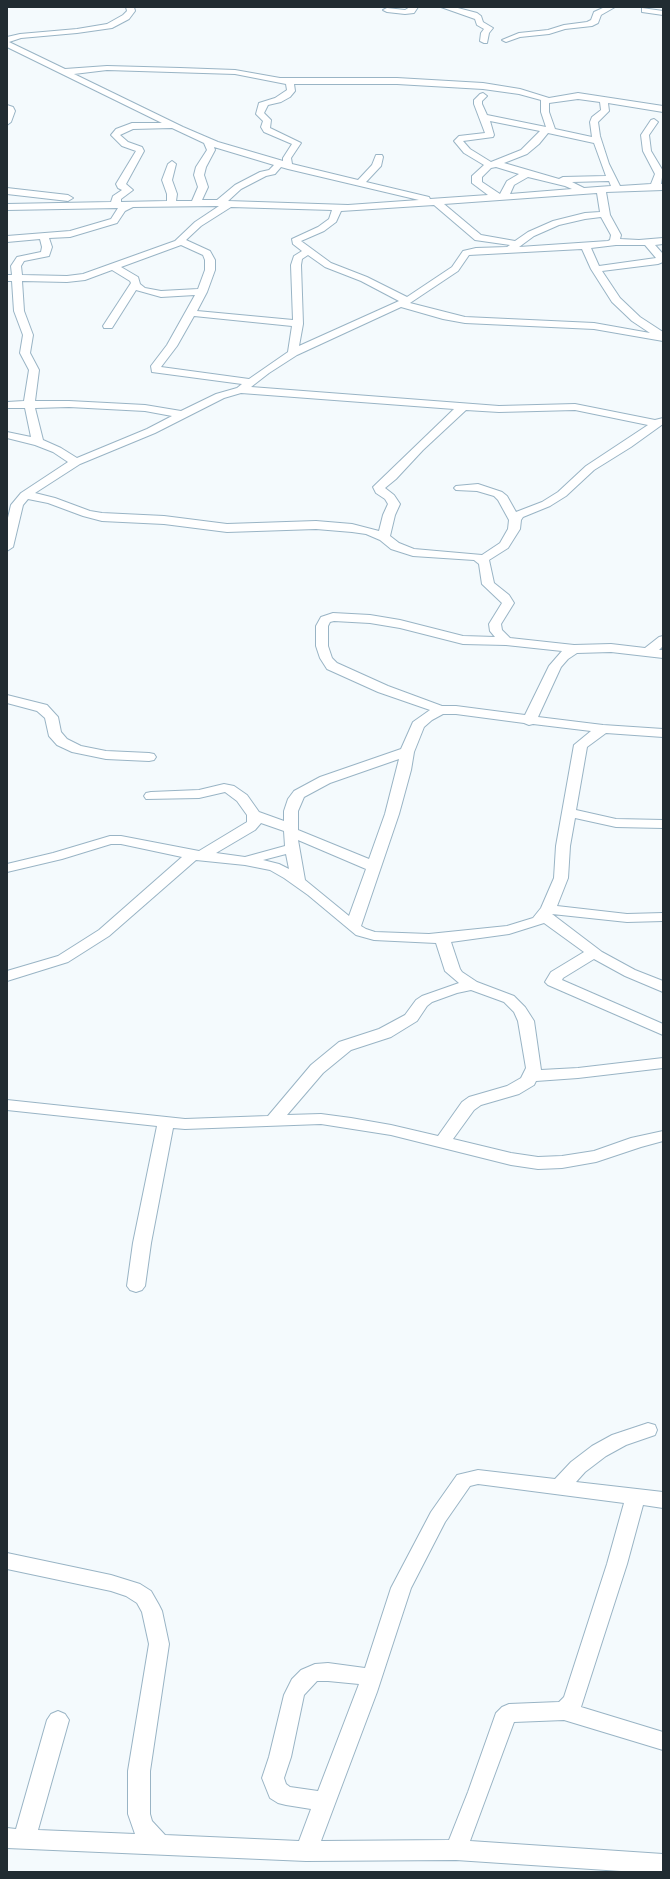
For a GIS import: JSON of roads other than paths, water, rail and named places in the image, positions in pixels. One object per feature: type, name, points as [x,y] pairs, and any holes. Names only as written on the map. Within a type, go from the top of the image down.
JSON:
[{"type":"street","points":[[7,40],[20,36],[77,31],[109,26],[126,17],[131,11],[130,7]]},
{"type":"street","points":[[387,10],[405,12],[411,11],[414,7]]},
{"type":"street","points":[[445,7],[474,14],[480,23],[489,28],[485,33],[484,41]]},
{"type":"street","points":[[506,40],[519,35],[549,32],[564,27],[589,24],[595,21],[597,14],[611,7]]},
{"type":"street","points":[[645,10],[663,13]]},
{"type":"street","points":[[7,44],[174,126],[208,141],[284,165],[437,202],[478,238],[519,243]]},
{"type":"street","points":[[64,72],[107,68],[137,70],[165,69],[235,72],[275,81],[397,81],[483,86],[543,97],[546,101],[545,112],[549,131]]},
{"type":"street","points":[[12,278],[76,279],[113,267],[180,241],[224,203],[238,187],[284,165],[297,143],[269,132],[265,127],[266,120],[260,114],[262,106],[265,103],[278,100],[287,95],[290,91],[290,81]]},
{"type":"street","points":[[483,96],[478,100],[478,104],[490,135],[462,138],[458,141],[467,151],[492,165],[568,184],[584,191]]},
{"type":"street","points":[[546,101],[576,96],[663,109]]},
{"type":"street","points":[[604,101],[605,111],[594,122],[605,164],[617,189]]},
{"type":"street","points":[[7,108],[10,108],[11,111],[7,122]]},
{"type":"street","points":[[484,117],[598,141]]},
{"type":"street","points":[[7,207],[103,204],[224,203],[336,208],[378,207],[584,191],[659,187],[660,174],[647,151],[645,135],[654,122]]},
{"type":"street","points":[[116,204],[116,198],[128,190],[121,186],[121,184],[140,151],[139,149],[125,144],[115,135],[119,131],[132,126],[174,126]]},
{"type":"street","points":[[501,197],[477,183],[477,176],[492,165],[524,152],[549,131]]},
{"type":"street","points":[[196,203],[203,187],[200,175],[201,167],[211,150],[208,141]]},
{"type":"street","points":[[360,183],[376,166],[379,157]]},
{"type":"street","points":[[171,203],[172,194],[167,180],[172,164]]},
{"type":"street","points":[[501,197],[510,183],[528,173]]},
{"type":"street","points":[[551,180],[612,178]]},
{"type":"street","points":[[601,190],[605,214],[616,236],[615,242]]},
{"type":"street","points":[[7,191],[41,194],[103,204]]},
{"type":"street","points":[[7,239],[70,234],[111,223],[122,209],[136,204]]},
{"type":"street","points":[[336,208],[333,220],[321,229],[296,241],[328,265],[364,279],[404,302],[437,314],[465,320],[594,326],[663,338]]},
{"type":"street","points":[[508,251],[537,231],[585,216],[605,214]]},
{"type":"street","points":[[38,442],[29,404],[34,370],[25,353],[28,335],[19,311],[12,278],[20,259],[46,254],[47,247],[44,236]]},
{"type":"street","points":[[180,241],[205,250],[209,255],[210,270],[202,292],[191,313],[178,336],[156,366],[156,370],[250,382]]},
{"type":"street","points":[[241,390],[280,360],[293,352],[404,302],[455,269],[466,253],[476,251],[508,251],[585,246],[610,244],[615,242],[663,241]]},
{"type":"street","points":[[596,269],[658,261],[661,258],[646,242]]},
{"type":"street","points":[[585,246],[596,269],[616,300],[636,319],[663,338]]},
{"type":"street","points":[[293,352],[298,324],[297,258],[309,251]]},
{"type":"street","points":[[108,326],[135,285],[135,279],[113,267]]},
{"type":"street","points":[[135,285],[142,290],[161,294],[202,292]]},
{"type":"street","points":[[191,313],[298,324]]},
{"type":"street","points":[[7,547],[17,505],[25,495],[76,462],[151,431],[220,396],[241,390],[514,410],[575,407],[660,421]]},
{"type":"street","points":[[7,405],[29,404],[145,408],[183,415]]},
{"type":"street","points":[[384,538],[389,515],[394,504],[390,497],[380,491],[379,487],[392,477],[419,448],[464,406]]},
{"type":"street","points":[[514,520],[519,515],[546,504],[562,494],[590,468],[660,421]]},
{"type":"street","points":[[7,434],[38,442],[57,450],[76,462]]},
{"type":"street","points":[[460,488],[478,487],[498,494],[503,498],[514,520],[514,529],[504,545],[482,560]]},
{"type":"street","points":[[25,495],[51,500],[87,514],[102,517],[164,520],[227,528],[297,525],[333,526],[369,531],[384,538],[395,546],[413,552],[466,556],[482,560],[486,563],[488,584],[505,598],[508,603],[495,624],[496,631],[506,641]]},
{"type":"street","points":[[663,654],[611,648],[574,649],[506,641],[463,640],[400,624],[370,619],[333,617],[325,620],[322,626],[322,646],[326,658],[332,666],[383,690],[441,710],[470,711],[603,729],[663,734]]},
{"type":"street","points":[[648,652],[663,640]]},
{"type":"street","points":[[529,720],[555,666],[563,656],[574,649]]},
{"type":"street","points":[[7,699],[42,708],[51,716],[54,733],[62,742],[77,749],[106,755],[149,757]]},
{"type":"street","points":[[353,927],[392,814],[404,770],[407,752],[418,726],[427,717],[441,710]]},
{"type":"street","points":[[7,868],[116,840],[274,867],[313,892],[353,927],[361,932],[374,936],[399,938],[442,938],[509,930],[534,922],[545,912],[561,878],[563,846],[582,745],[603,729]]},
{"type":"street","points":[[298,881],[292,848],[291,830],[291,810],[295,799],[300,794],[325,780],[407,752]]},
{"type":"street","points":[[7,976],[63,959],[104,933],[197,855],[250,827],[255,821],[254,814],[242,798],[227,788],[199,794],[151,796]]},
{"type":"street","points":[[569,813],[616,823],[663,824]]},
{"type":"street","points":[[254,814],[334,848],[374,867]]},
{"type":"street","points":[[246,861],[292,848]]},
{"type":"street","points":[[545,912],[628,918],[663,917]]},
{"type":"street","points":[[545,912],[594,953],[630,973],[663,987]]},
{"type":"street","points":[[442,938],[453,970],[457,975],[472,985],[509,999],[520,1010],[526,1020],[534,1068],[532,1076],[528,1081],[513,1090],[483,1098],[468,1106],[442,1143]]},
{"type":"street","points":[[594,953],[556,975],[553,982],[663,1030]]},
{"type":"street","points":[[274,1121],[317,1069],[346,1046],[385,1033],[402,1024],[411,1018],[421,1003],[427,999],[453,989],[472,985]]},
{"type":"street","points":[[532,1076],[578,1073],[663,1063]]},
{"type":"street","points":[[7,1105],[185,1124],[321,1119],[351,1123],[511,1159],[538,1163],[562,1162],[596,1156],[637,1142],[663,1136]]},
{"type":"street","points":[[136,1286],[142,1243],[166,1122]]},
{"type":"street","points":[[558,1488],[578,1467],[599,1451],[619,1440],[648,1430]]},
{"type":"street","points":[[306,1852],[372,1677],[401,1588],[438,1518],[464,1480],[478,1477],[663,1500]]},
{"type":"street","points":[[564,1712],[573,1702],[617,1564],[635,1497]]},
{"type":"street","points":[[7,1561],[111,1582],[133,1590],[144,1597],[152,1610],[160,1644],[139,1771],[138,1814],[142,1826],[159,1844]]},
{"type":"street","points":[[325,1801],[286,1796],[278,1791],[275,1785],[274,1778],[276,1766],[280,1757],[294,1695],[304,1681],[315,1673],[328,1672],[372,1677]]},
{"type":"street","points":[[456,1850],[479,1792],[503,1719],[509,1713],[564,1712],[663,1741]]},
{"type":"street","points":[[58,1720],[16,1838],[306,1852],[456,1850],[663,1864]]}]
